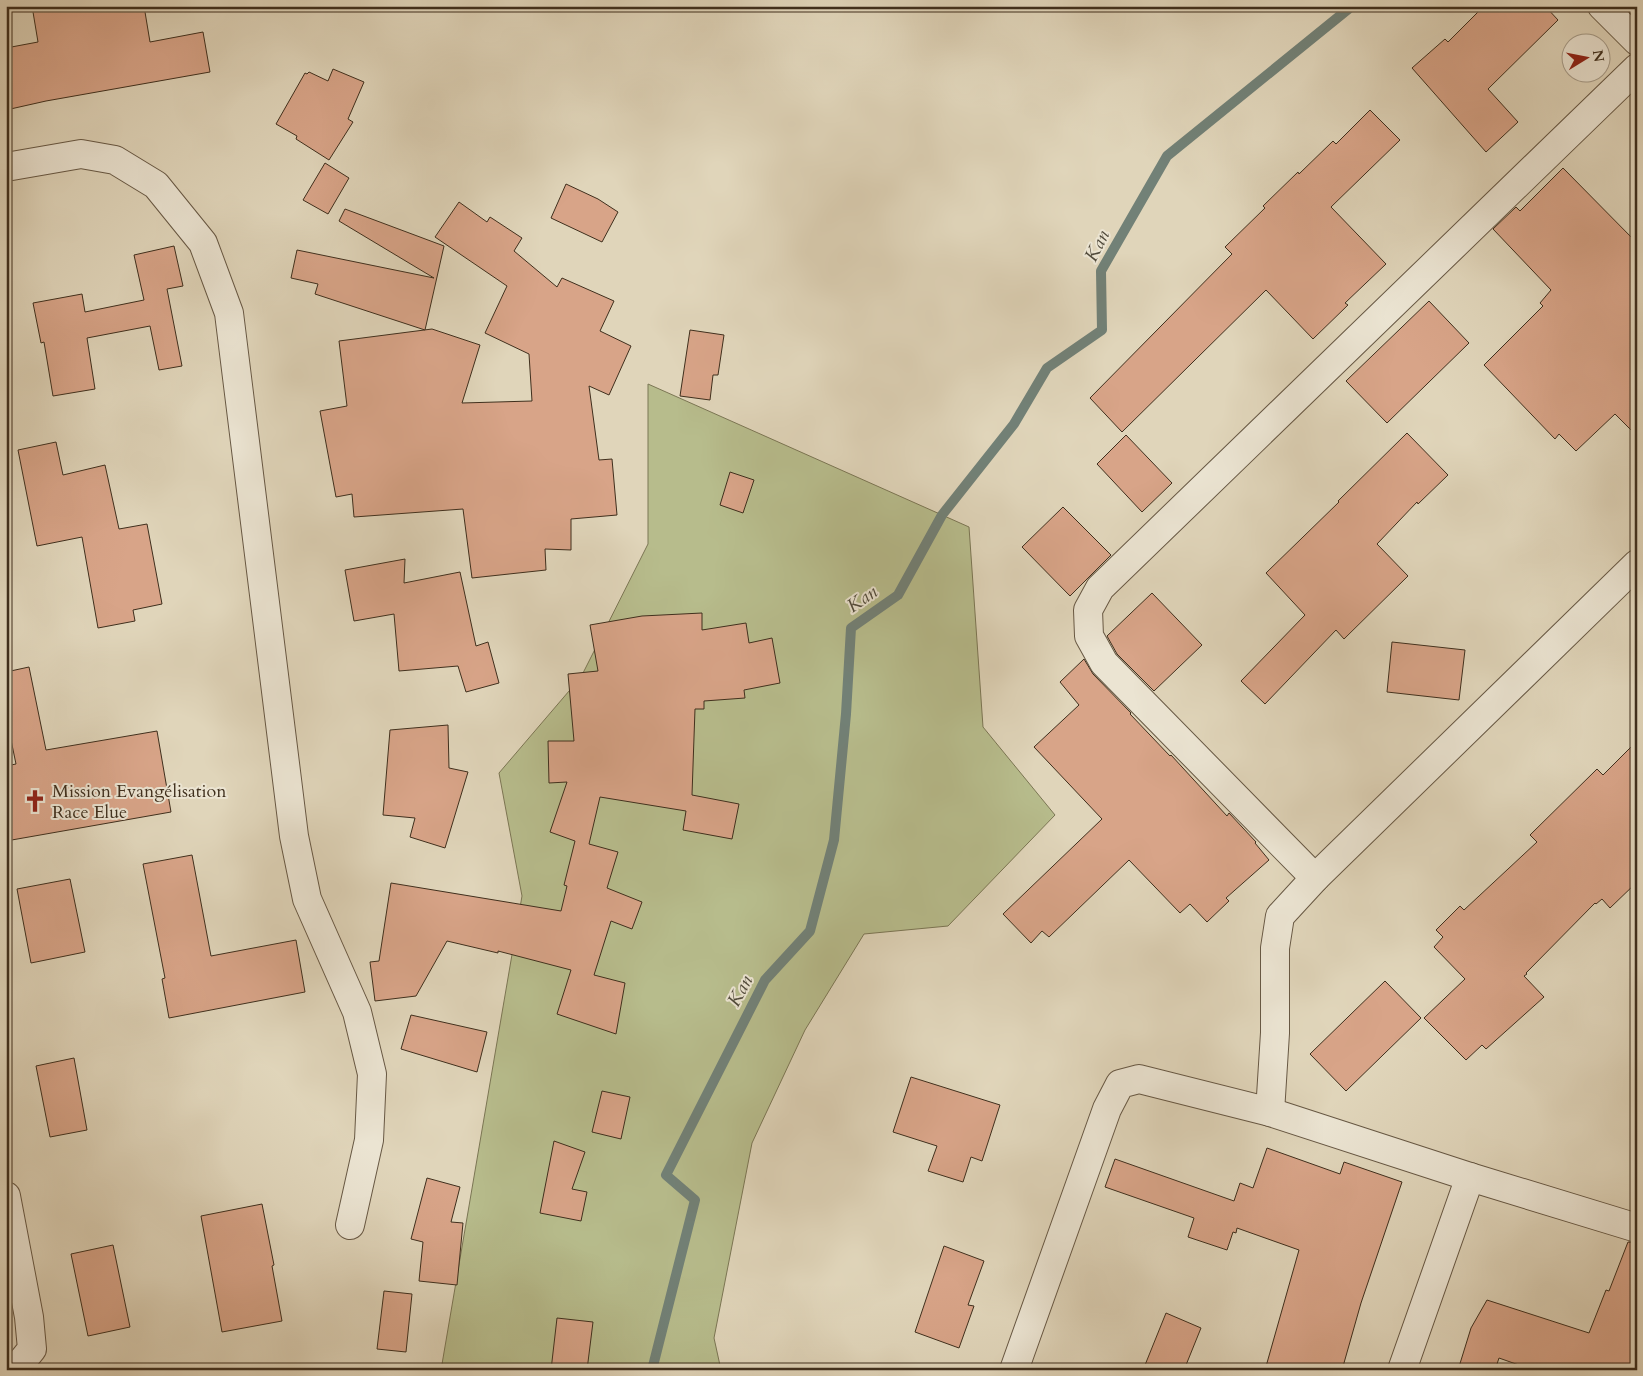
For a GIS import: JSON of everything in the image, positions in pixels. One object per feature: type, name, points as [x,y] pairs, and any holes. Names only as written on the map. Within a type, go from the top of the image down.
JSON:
[{"type":"street","points":[[1602,6],[1637,41]]},
{"type":"street","points":[[1315,878],[1104,663],[1089,636],[1088,610],[1100,588],[1637,68]]},
{"type":"street","points":[[6,167],[81,154],[115,160],[156,185],[203,243],[229,313],[294,836],[307,899],[357,1012],[372,1074],[369,1140],[350,1226]]},
{"type":"street","points":[[1270,1112],[1275,1032],[1275,948],[1280,916],[1315,878],[1637,564]]},
{"type":"street","points":[[1014,1370],[1107,1109],[1120,1084],[1139,1078],[1270,1112],[1470,1177],[1637,1228]]},
{"type":"street","points":[[1402,1370],[1470,1177]]},
{"type":"street","points":[[6,1196],[29,1317],[32,1349],[15,1370]]},
{"type":"green space","points":[[648,384],[969,527],[983,727],[1055,815],[948,926],[864,934],[805,1030],[752,1143],[714,1338],[721,1370],[441,1370],[522,896],[499,773],[581,677],[648,544]]},
{"type":"building","points":[[32,6],[144,6],[150,42],[203,32],[210,72],[46,101],[6,110],[6,48],[38,42]]},
{"type":"building","points":[[1484,6],[1545,6],[1558,20],[1488,89],[1518,122],[1486,152],[1412,68],[1445,39],[1448,42]]},
{"type":"building","points":[[333,69],[364,82],[348,119],[353,122],[329,160],[296,139],[297,136],[276,124],[305,73],[309,72],[328,81]]},
{"type":"building","points":[[1370,110],[1400,140],[1331,207],[1386,264],[1345,303],[1348,305],[1313,339],[1266,290],[1122,432],[1090,398],[1232,254],[1225,247],[1265,208],[1263,206],[1333,141],[1336,144]]},
{"type":"building","points":[[325,163],[349,178],[328,214],[303,200]]},
{"type":"building","points":[[1563,168],[1637,243],[1637,436],[1615,414],[1576,451],[1559,434],[1555,439],[1484,365],[1543,306],[1540,303],[1551,290],[1493,229],[1516,207],[1520,211]]},
{"type":"building","points":[[566,184],[598,199],[618,212],[602,242],[551,218]]},
{"type":"building","points":[[459,202],[487,222],[490,217],[522,238],[514,251],[557,287],[562,278],[614,301],[600,331],[631,346],[609,395],[589,386],[599,460],[612,459],[617,515],[571,519],[571,550],[545,549],[546,570],[472,578],[463,509],[354,517],[352,494],[336,497],[320,411],[347,406],[339,341],[432,329],[480,345],[462,403],[532,401],[529,354],[485,333],[507,286],[435,237]]},
{"type":"building","points":[[345,209],[444,246],[425,330],[315,294],[318,284],[291,278],[297,250],[434,278],[339,221]]},
{"type":"building","points":[[174,246],[183,286],[167,289],[182,366],[159,370],[150,326],[87,338],[95,389],[53,396],[44,342],[41,343],[33,303],[82,294],[85,312],[144,300],[134,255]]},
{"type":"building","points":[[1429,301],[1469,343],[1387,423],[1346,381]]},
{"type":"building","points":[[690,330],[724,335],[718,375],[713,375],[710,400],[680,396]]},
{"type":"building","points":[[1407,433],[1448,475],[1418,504],[1417,502],[1377,544],[1408,576],[1344,639],[1336,630],[1265,704],[1241,681],[1305,615],[1266,573]]},
{"type":"building","points":[[1126,435],[1172,483],[1142,512],[1097,464]]},
{"type":"building","points":[[56,442],[63,475],[105,465],[119,529],[147,524],[162,604],[133,610],[135,621],[98,628],[82,537],[37,546],[18,450]]},
{"type":"building","points":[[730,472],[754,480],[743,513],[720,505]]},
{"type":"building","points":[[1063,507],[1111,555],[1070,596],[1022,547]]},
{"type":"building","points":[[405,559],[404,583],[460,572],[476,646],[488,642],[499,683],[466,692],[458,666],[399,671],[394,614],[354,621],[345,570]]},
{"type":"building","points":[[1152,593],[1202,645],[1154,691],[1117,654],[1107,636]]},
{"type":"building","points":[[702,613],[702,630],[746,623],[749,643],[772,638],[780,683],[744,690],[745,698],[704,701],[704,709],[695,709],[692,795],[739,804],[732,839],[683,830],[686,811],[600,797],[589,844],[618,852],[607,888],[642,902],[632,929],[611,921],[594,975],[625,983],[616,1034],[557,1014],[571,970],[498,951],[498,953],[447,941],[416,996],[375,1001],[370,962],[379,961],[391,883],[561,911],[567,886],[564,885],[575,841],[550,832],[567,782],[549,783],[548,741],[574,741],[568,674],[598,671],[590,625],[642,616]]},
{"type":"building","points":[[1392,642],[1465,650],[1459,700],[1387,692]]},
{"type":"building","points":[[1084,659],[1093,674],[1227,816],[1229,813],[1256,842],[1269,860],[1226,898],[1229,901],[1207,922],[1190,904],[1180,913],[1129,860],[1049,937],[1042,931],[1031,943],[1003,914],[1102,819],[1034,747],[1079,705],[1060,682]]},
{"type":"building","points":[[29,667],[46,750],[157,731],[171,812],[6,841],[6,766],[16,764],[6,716],[6,672]]},
{"type":"building","points":[[448,725],[449,768],[468,772],[445,848],[410,837],[415,818],[383,815],[390,730]]},
{"type":"building","points":[[1637,741],[1637,882],[1610,908],[1602,899],[1595,903],[1526,973],[1524,976],[1544,997],[1486,1049],[1482,1045],[1466,1060],[1424,1018],[1465,979],[1434,947],[1443,937],[1436,930],[1460,906],[1464,910],[1537,842],[1530,835],[1597,769],[1603,775]]},
{"type":"building","points":[[192,855],[211,956],[296,940],[305,992],[169,1018],[162,979],[165,978],[143,864]]},
{"type":"building","points":[[70,879],[85,952],[31,963],[17,889]]},
{"type":"building","points":[[1385,981],[1421,1018],[1346,1091],[1310,1054]]},
{"type":"building","points":[[411,1015],[487,1032],[477,1072],[401,1049]]},
{"type":"building","points":[[74,1058],[87,1130],[50,1137],[36,1066]]},
{"type":"building","points":[[911,1077],[1000,1105],[982,1161],[971,1157],[963,1182],[928,1171],[937,1146],[893,1132]]},
{"type":"building","points":[[602,1091],[630,1097],[621,1139],[592,1132]]},
{"type":"building","points":[[554,1141],[585,1152],[572,1189],[587,1192],[581,1221],[540,1213]]},
{"type":"building","points":[[1267,1148],[1340,1174],[1344,1162],[1402,1182],[1361,1303],[1342,1370],[1265,1370],[1299,1250],[1237,1228],[1236,1233],[1233,1232],[1227,1250],[1188,1237],[1194,1218],[1105,1187],[1115,1159],[1234,1201],[1240,1183],[1253,1188]]},
{"type":"building","points":[[427,1178],[460,1187],[451,1222],[463,1223],[457,1285],[419,1281],[423,1242],[411,1239]]},
{"type":"building","points":[[262,1204],[274,1265],[272,1266],[282,1321],[222,1332],[201,1216]]},
{"type":"building","points":[[1628,1242],[1637,1243],[1637,1370],[1533,1370],[1499,1358],[1495,1370],[1458,1370],[1471,1328],[1487,1300],[1589,1333],[1606,1290],[1609,1291]]},
{"type":"building","points":[[113,1245],[130,1327],[88,1336],[71,1254]]},
{"type":"building","points":[[944,1246],[984,1261],[968,1305],[974,1306],[959,1348],[915,1332]]},
{"type":"building","points":[[384,1291],[412,1294],[406,1352],[377,1349]]},
{"type":"building","points":[[1166,1313],[1201,1328],[1184,1370],[1143,1370]]},
{"type":"building","points":[[557,1318],[593,1322],[587,1370],[551,1370]]},
{"type":"waterway","name":"Kan","points":[[652,1370],[695,1200],[666,1175],[765,980],[810,931],[834,840],[846,714],[851,628],[898,595],[942,515],[1014,424],[1047,368],[1102,330],[1101,271],[1167,156],[1352,6]]},
{"type":"place","name":"Mission Evangélisation Race Elue","points":[[35,801]]}]
